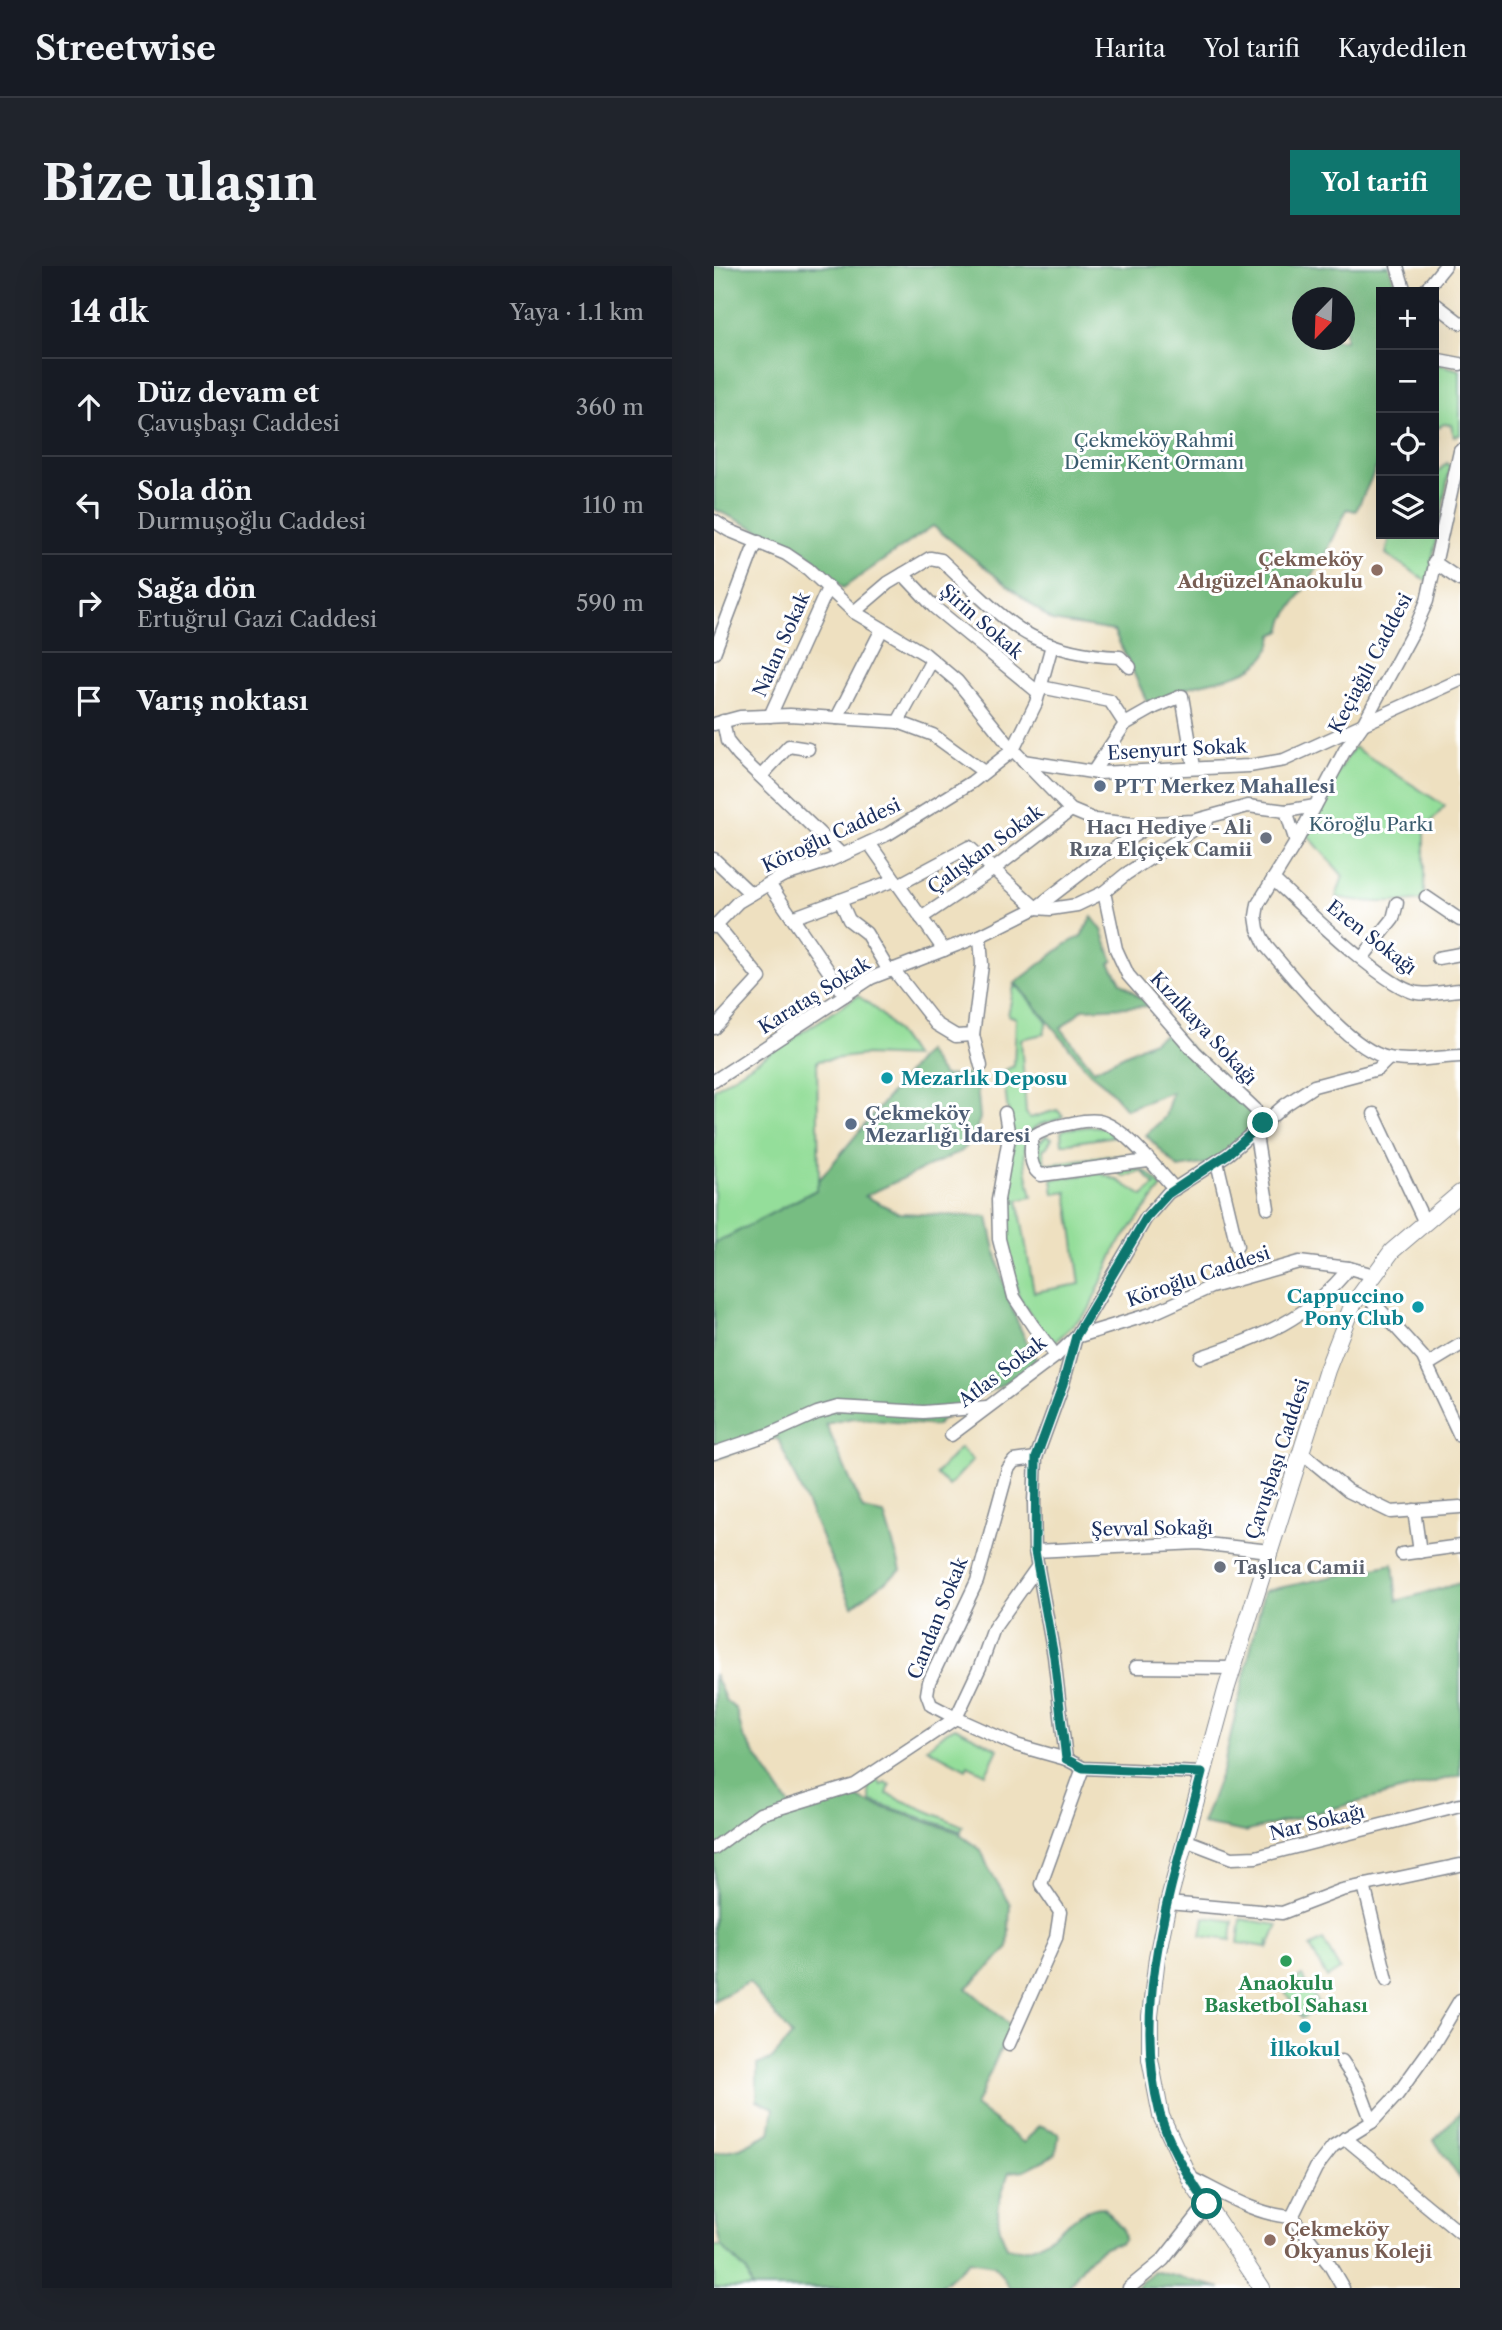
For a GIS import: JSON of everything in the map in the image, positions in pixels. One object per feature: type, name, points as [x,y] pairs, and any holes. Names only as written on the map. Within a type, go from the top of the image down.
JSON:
[{"type":"main road","name":"Çavuşbaşı Caddesi","points":[[1262,2288],[1189,2177],[1161,2116],[1150,2059],[1157,1957],[1168,1903],[1202,1773],[1233,1668],[1332,1357],[1352,1306],[1392,1251],[1460,1193]]},
{"type":"street","points":[[1397,266],[1403,287]]},
{"type":"street","points":[[1428,287],[1445,266]]},
{"type":"street","points":[[1439,307],[1460,323]]},
{"type":"street","points":[[1439,360],[1460,365]]},
{"type":"street","name":"Keçiağılı Caddesi","points":[[1296,842],[1342,755],[1381,692],[1427,601],[1460,451]]},
{"type":"street","points":[[1447,504],[1460,511]]},
{"type":"street","points":[[714,521],[786,554],[854,612],[932,660],[957,681],[1022,761],[1071,810],[1095,820],[1153,823],[1193,821],[1248,806],[1286,811],[1315,806]]},
{"type":"street","points":[[714,653],[752,550],[759,542]]},
{"type":"street","points":[[854,612],[903,574],[930,558],[941,560],[1030,636],[1052,645],[1101,657],[1120,657],[1130,667]]},
{"type":"street","points":[[1434,562],[1460,580]]},
{"type":"street","name":"Şirin Sokak","points":[[903,574],[934,607],[1040,690]]},
{"type":"street","name":"Nalan Sokak","points":[[770,716],[828,588]]},
{"type":"street","points":[[837,718],[881,629]]},
{"type":"street","name":"Köroğlu Caddesi","points":[[716,922],[737,902],[782,876],[842,855],[888,834],[985,772],[1013,750],[1040,690],[1052,645]]},
{"type":"street","points":[[898,722],[932,660]]},
{"type":"street","points":[[1456,681],[1460,670]]},
{"type":"street","name":"Esenyurt Sokak","points":[[1022,761],[1093,772],[1249,766],[1284,760],[1456,681]]},
{"type":"street","points":[[1040,690],[1110,701],[1125,724]]},
{"type":"street","points":[[1381,692],[1405,705]]},
{"type":"street","points":[[1093,772],[1125,724],[1182,696],[1194,767]]},
{"type":"street","points":[[842,855],[739,756],[718,723],[740,717],[770,716],[898,722],[933,735],[985,772]]},
{"type":"street","points":[[1330,738],[1339,743],[1342,755]]},
{"type":"street","points":[[761,776],[789,746],[808,749]]},
{"type":"street","name":"Çalışkan Sokak","points":[[921,918],[994,869],[1071,810]]},
{"type":"street","points":[[1286,811],[1296,842],[1256,910],[1258,929],[1266,946],[1338,1024],[1364,1048],[1389,1058],[1460,1056]]},
{"type":"street","points":[[792,918],[897,882],[969,847],[1035,908],[1077,905],[1104,892],[1126,874],[1219,812]]},
{"type":"street","points":[[981,1066],[973,1035],[982,965],[980,936],[1035,908],[1102,857],[1153,823]]},
{"type":"street","points":[[869,843],[944,950]]},
{"type":"street","points":[[714,859],[751,894]]},
{"type":"street","name":"Eren Sokağı","points":[[1273,879],[1362,958],[1399,985],[1416,993],[1460,990]]},
{"type":"street","points":[[769,884],[845,995]]},
{"type":"street","name":"Kızılkaya Sokağı","points":[[1104,892],[1116,950],[1128,975],[1195,1052],[1255,1109]]},
{"type":"street","points":[[1426,897],[1460,920]]},
{"type":"street","points":[[840,900],[849,920],[866,933],[891,970],[936,1024],[956,1036],[973,1035]]},
{"type":"street","points":[[1362,958],[1393,919],[1397,903]]},
{"type":"street","points":[[714,1028],[760,978],[716,922]]},
{"type":"street","name":"Karataş Sokak","points":[[714,1081],[871,978],[980,936]]},
{"type":"street","points":[[1438,958],[1460,954]]},
{"type":"street","points":[[1066,1759],[1054,1657],[1035,1551],[1036,1458],[1063,1384],[1076,1336],[1146,1218],[1168,1194],[1217,1162],[1285,1105],[1314,1086],[1378,1069],[1389,1058]]},
{"type":"street","points":[[1006,1113],[1009,1138],[998,1200],[999,1239],[1014,1297],[1056,1356]]},
{"type":"street","points":[[1374,1114],[1425,1223]]},
{"type":"street","points":[[1148,1161],[1041,1175],[1034,1168],[1032,1137],[1044,1129],[1088,1120],[1097,1121],[1118,1130],[1148,1161],[1175,1189]]},
{"type":"street","points":[[1255,1129],[1268,1208]]},
{"type":"street","points":[[1217,1162],[1237,1246]]},
{"type":"street","name":"Köroğlu Caddesi","points":[[1076,1336],[1151,1314],[1212,1287],[1299,1262],[1349,1268],[1374,1275]]},
{"type":"street","points":[[1201,1357],[1249,1342],[1290,1321],[1332,1290],[1349,1268]]},
{"type":"street","points":[[1363,1291],[1423,1357],[1460,1436]]},
{"type":"street","name":"Atlas Sokak","points":[[951,1435],[1056,1356],[1076,1336]]},
{"type":"street","points":[[1427,1365],[1460,1345]]},
{"type":"street","points":[[714,1453],[838,1407],[923,1412],[987,1407]]},
{"type":"street","points":[[1301,1452],[1348,1491],[1391,1512],[1460,1507]]},
{"type":"street","name":"Candan Sokak","points":[[956,1718],[931,1705],[927,1694],[929,1682],[976,1581],[1007,1468],[1014,1461],[1036,1458]]},
{"type":"street","points":[[1414,1510],[1420,1552]]},
{"type":"street","name":"Şevval Sokağı","points":[[1035,1551],[1198,1543],[1270,1551]]},
{"type":"street","points":[[1402,1554],[1460,1546]]},
{"type":"street","points":[[714,1848],[760,1814],[855,1785],[956,1718],[980,1667],[994,1628],[1038,1566]]},
{"type":"street","points":[[1136,1667],[1233,1668]]},
{"type":"street","points":[[956,1718],[1016,1745],[1066,1759],[1083,1768],[1202,1773]]},
{"type":"street","points":[[1009,2044],[1056,1938],[1060,1912],[1041,1884],[1083,1768]]},
{"type":"street","name":"Nar Sokağı","points":[[1185,1840],[1232,1858],[1256,1857],[1460,1805]]},
{"type":"street","points":[[1168,1903],[1282,1913],[1342,1890],[1460,1865]]},
{"type":"street","points":[[1364,1885],[1387,1980]]},
{"type":"street","points":[[1292,2217],[1316,2168],[1333,2146],[1372,2122],[1397,2095],[1433,2045],[1460,2000]]},
{"type":"street","points":[[1342,2061],[1358,2085],[1372,2122]]},
{"type":"street","points":[[1345,2138],[1460,2233]]},
{"type":"street","points":[[1189,2177],[1236,2201],[1277,2216],[1292,2217],[1329,2263],[1343,2288]]},
{"type":"street","points":[[1129,2288],[1163,2260],[1207,2204]]},
{"type":"green space","name":"Çekmeköy Rahmi Demir Kent Ormanı","points":[[714,266],[1389,266],[1396,287],[1376,287],[1376,468],[1356,511],[1347,509],[1324,558],[1285,618],[1281,631],[1273,635],[1262,660],[1239,674],[1184,689],[1150,708],[1114,631],[1052,621],[933,526],[843,588],[806,552],[714,509]]},
{"type":"green space","points":[[1439,364],[1460,370],[1460,435],[1454,436],[1451,425],[1439,427]]},
{"type":"green space","points":[[1447,463],[1450,467],[1439,524],[1439,476],[1439,470]]},
{"type":"green space","points":[[1390,539],[1436,539],[1428,582],[1386,554]]},
{"type":"green space","name":"Köroğlu Parkı","points":[[1354,747],[1445,806],[1424,830],[1424,900],[1380,902],[1336,897],[1343,876],[1305,832],[1326,791]]},
{"type":"green space","points":[[1092,917],[1102,930],[1113,961],[1110,963],[1121,982],[1150,1006],[1083,1009],[1061,1028],[1094,1070],[1173,1031],[1241,1096],[1263,1123],[1217,1162],[1178,1168],[1146,1135],[1165,1117],[1172,1092],[1126,1109],[1105,1085],[1090,1073],[1020,987],[1014,984],[1081,936]]},
{"type":"green space","points":[[1014,986],[1019,988],[1047,1021],[1044,1034],[1021,1039],[1026,1113],[1030,1118],[1057,1110],[1063,1116],[1034,1128],[1026,1142],[1026,1171],[1032,1197],[1018,1200],[1034,1292],[1080,1284],[1067,1192],[1054,1194],[1052,1179],[1100,1173],[1143,1196],[1155,1185],[1142,1171],[1124,1177],[1117,1171],[1138,1169],[1147,1172],[1162,1187],[1117,1246],[1089,1310],[1052,1345],[1019,1298],[1002,1212],[1014,1138],[1003,1071],[1014,1066],[1016,1018],[1008,1015]]},
{"type":"green space","points":[[858,996],[883,1016],[914,1057],[864,1055],[817,1061],[819,1180],[816,1190],[714,1244],[714,1089]]},
{"type":"green space","points":[[926,1051],[943,1076],[976,1074],[980,1118],[974,1135],[962,1151],[865,1196],[899,1213],[988,1217],[1006,1291],[1036,1359],[1020,1375],[952,1411],[936,1426],[853,1418],[826,1424],[863,1510],[884,1514],[901,1570],[852,1606],[778,1439],[768,1439],[714,1460],[714,1244],[816,1190],[819,1180]]},
{"type":"green space","points":[[1095,1126],[1104,1128],[1115,1136],[1062,1144],[1061,1132],[1065,1129]]},
{"type":"green space","points":[[1046,1135],[1052,1138],[1043,1149],[1045,1165],[1108,1155],[1125,1157],[1042,1169],[1039,1166],[1037,1145]]},
{"type":"green space","points":[[960,1448],[973,1460],[949,1486],[936,1474]]},
{"type":"green space","points":[[1393,1564],[1397,1601],[1460,1583],[1460,1775],[1245,1832],[1202,1824],[1223,1768],[1264,1591]]},
{"type":"green space","points":[[714,1674],[726,1701],[736,1709],[743,1736],[794,1812],[852,1795],[961,1833],[960,1835],[981,1850],[1010,1904],[1008,1949],[967,1988],[1011,2026],[975,2106],[1024,2143],[1039,2125],[1059,2133],[1056,2154],[1025,2170],[1009,2172],[998,2209],[1002,2236],[1007,2247],[1021,2249],[1033,2246],[1078,2216],[1103,2207],[1122,2228],[1124,2239],[1096,2252],[1068,2288],[1010,2288],[994,2265],[969,2261],[939,2288],[752,2288],[747,2272],[722,2247],[714,2214],[714,2153],[740,2148],[770,2133],[774,2108],[757,2100],[757,2065],[772,2059],[792,2036],[749,1982],[714,2003]]},
{"type":"green space","points":[[955,1727],[998,1749],[986,1774],[968,1765],[966,1769],[927,1748]]},
{"type":"green space","points":[[878,1779],[881,1785],[885,1782],[890,1785],[887,1794],[963,1826],[961,1831],[871,1801],[868,1786]]},
{"type":"green space","points":[[1204,1917],[1233,1921],[1231,1940],[1201,1936]]},
{"type":"green space","points":[[1241,1919],[1278,1925],[1268,1949],[1268,1940],[1267,1947],[1238,1943]]},
{"type":"green space","points":[[1323,1940],[1340,1970],[1327,1978],[1310,1947]]},
{"type":"green space","points":[[1302,1976],[1320,2006],[1302,2018],[1283,1988]]},
{"type":"green space","points":[[1460,2112],[1460,2179],[1434,2140]]},
{"type":"green space","points":[[714,2247],[722,2247],[747,2272],[752,2288],[714,2288]]},
{"type":"green space","points":[[1154,2271],[1221,2288],[1135,2288]]},
{"type":"place","name":"Çekmeköy Adıgüzel Anaokulu","points":[[1377,570]]},
{"type":"place","name":"PTT Merkez Mahallesi","points":[[1100,786]]},
{"type":"place","name":"Hacı Hediye - Ali Rıza Elçiçek Camii","points":[[1266,838]]},
{"type":"place","name":"Mezarlık Deposu","points":[[887,1078]]},
{"type":"place","name":"Çekmeköy Mezarlığı İdaresi","points":[[851,1124]]},
{"type":"place","name":"Cappuccino Pony Club","points":[[1418,1307]]},
{"type":"place","name":"Taşlıca Camii","points":[[1220,1567]]},
{"type":"place","name":"Anaokulu Basketbol Sahası","points":[[1286,1961]]},
{"type":"place","name":"İlkokul","points":[[1305,2027]]},
{"type":"place","name":"Çekmeköy Okyanus Koleji","points":[[1270,2240]]},
{"type":"route","points":[[1207,2204],[1192,2183],[1170,2139],[1161,2116],[1150,2059],[1150,2016],[1157,1957],[1168,1903],[1202,1773],[1083,1768],[1066,1759],[1054,1657],[1035,1551],[1036,1458],[1063,1384],[1076,1336],[1146,1218],[1168,1194],[1228,1154],[1263,1123]]}]
